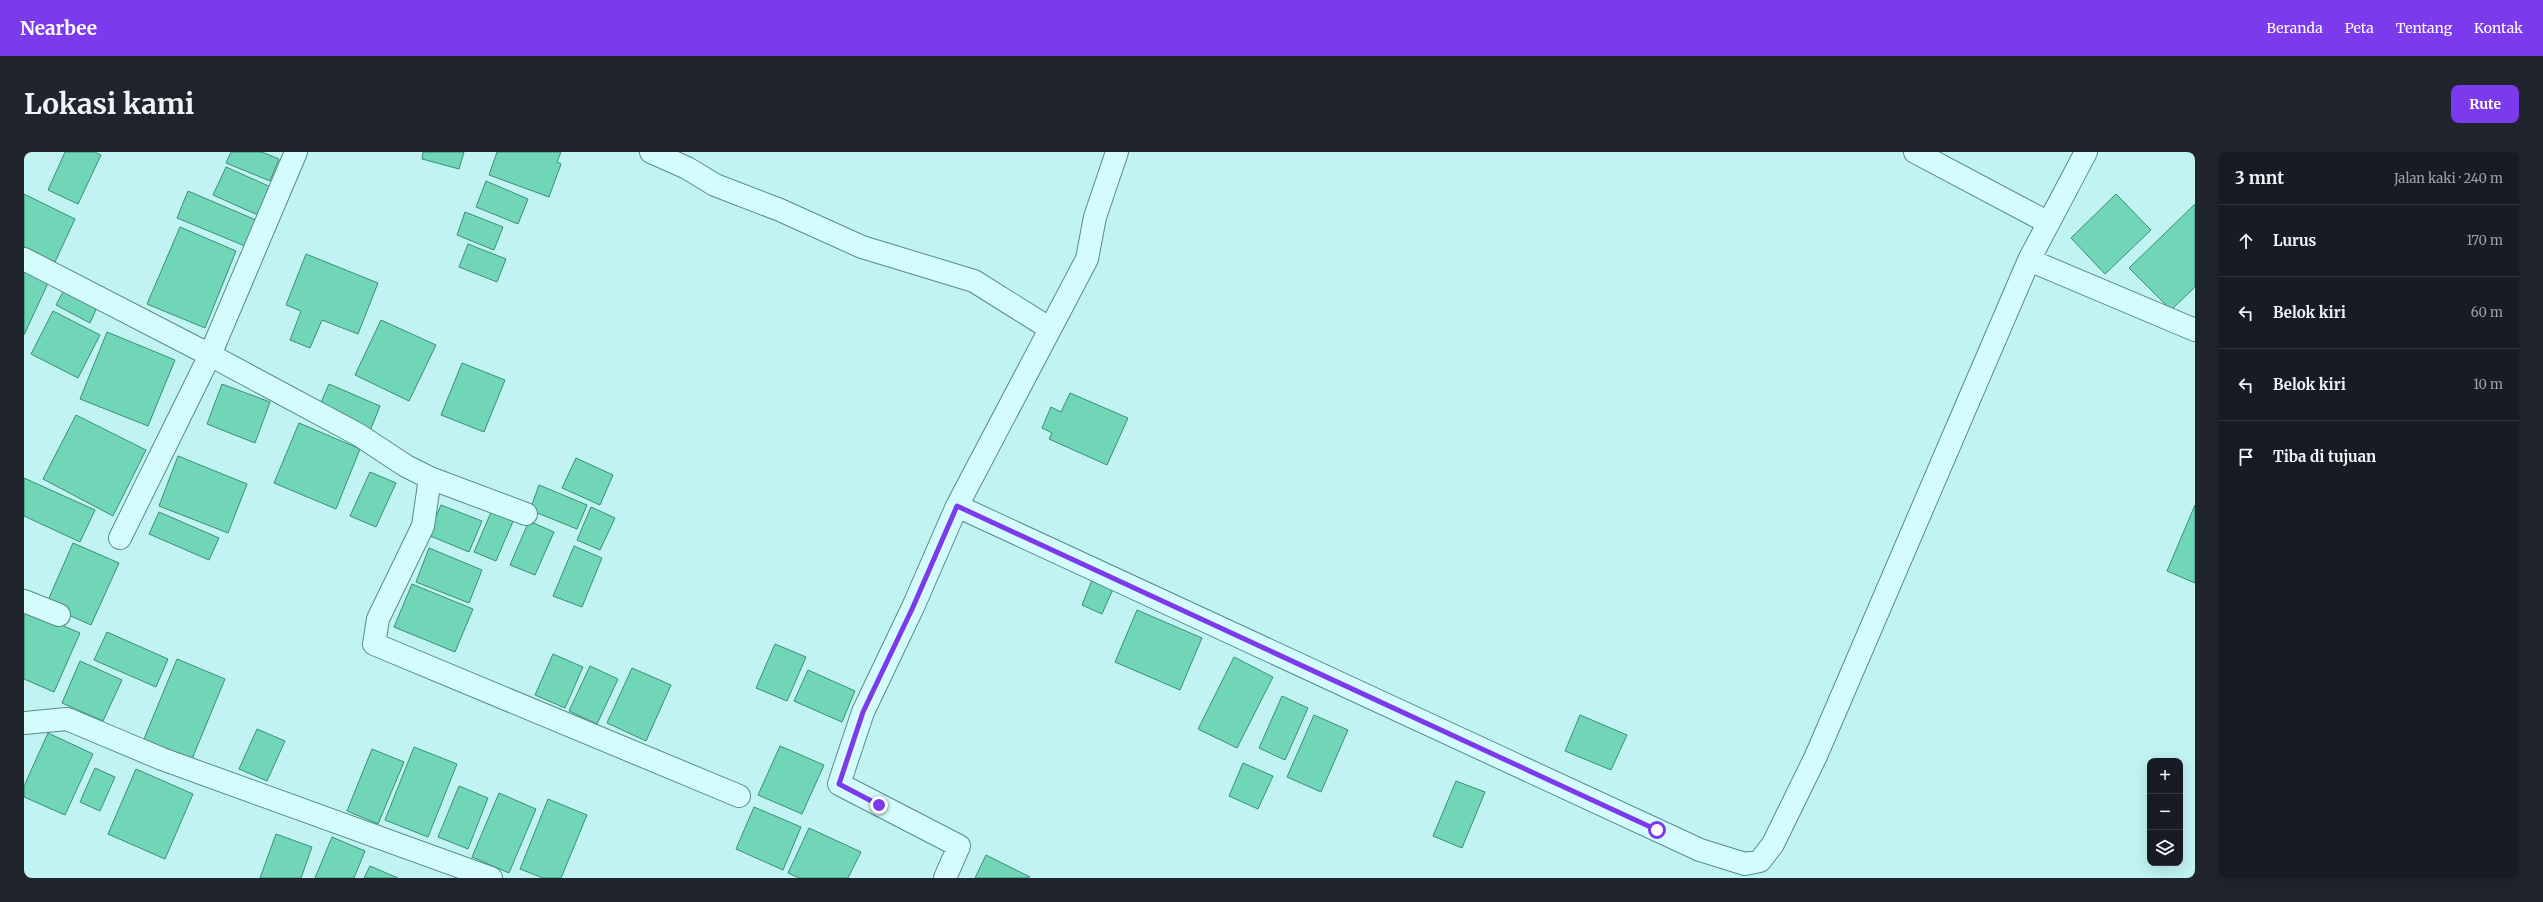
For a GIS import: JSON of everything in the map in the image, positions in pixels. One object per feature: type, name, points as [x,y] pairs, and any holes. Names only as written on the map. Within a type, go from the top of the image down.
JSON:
[{"type":"street","points":[[120,538],[210,355],[296,152]]},
{"type":"street","points":[[651,152],[687,168],[715,186],[780,210],[862,247],[974,281],[1049,328]]},
{"type":"street","points":[[945,878],[959,846],[839,784],[863,712],[913,607],[957,506],[1049,328],[1087,259],[1094,218],[1117,152]]},
{"type":"street","points":[[1915,152],[2047,222]]},
{"type":"street","points":[[957,506],[1700,850],[1745,864],[1760,861],[1773,844],[1816,756],[2029,260],[2047,222],[2086,152]]},
{"type":"street","points":[[24,259],[210,355],[359,435],[388,456],[430,478],[526,514]]},
{"type":"street","points":[[2029,260],[2195,330]]},
{"type":"street","points":[[430,478],[423,526],[378,620],[374,644],[739,796]]},
{"type":"street","points":[[24,601],[59,615]]},
{"type":"street","points":[[24,723],[67,719],[162,759],[491,878]]},
{"type":"building","points":[[65,152],[95,152],[101,155],[78,204],[48,190]]},
{"type":"building","points":[[231,152],[262,152],[279,159],[270,181],[226,163]]},
{"type":"building","points":[[423,152],[464,152],[459,169],[422,159]]},
{"type":"building","points":[[497,152],[561,152],[557,162],[561,164],[549,197],[489,175]]},
{"type":"building","points":[[226,167],[273,188],[260,216],[213,195]]},
{"type":"building","points":[[486,181],[528,199],[518,224],[476,207]]},
{"type":"building","points":[[188,191],[256,220],[245,246],[177,218]]},
{"type":"building","points":[[24,194],[75,219],[55,262],[24,247]]},
{"type":"building","points":[[2116,194],[2151,230],[2105,274],[2071,238]]},
{"type":"building","points":[[2195,204],[2195,287],[2171,310],[2129,268]]},
{"type":"building","points":[[465,212],[503,227],[494,250],[457,235]]},
{"type":"building","points":[[180,227],[236,251],[205,328],[147,304]]},
{"type":"building","points":[[468,244],[506,259],[497,282],[459,267]]},
{"type":"building","points":[[306,254],[378,283],[358,334],[322,320],[310,348],[290,340],[301,311],[286,305]]},
{"type":"building","points":[[24,269],[49,281],[24,335]]},
{"type":"building","points":[[65,288],[98,305],[90,323],[56,305]]},
{"type":"building","points":[[53,311],[100,335],[78,378],[31,354]]},
{"type":"building","points":[[381,320],[436,345],[409,401],[355,375]]},
{"type":"building","points":[[107,332],[175,360],[148,426],[80,399]]},
{"type":"building","points":[[462,363],[505,380],[484,432],[441,415]]},
{"type":"building","points":[[222,384],[270,402],[255,443],[207,424]]},
{"type":"building","points":[[329,384],[380,406],[370,431],[318,409]]},
{"type":"building","points":[[1070,393],[1128,418],[1107,465],[1049,439],[1052,433],[1042,428],[1051,407],[1061,412]]},
{"type":"building","points":[[76,415],[146,450],[113,516],[43,479]]},
{"type":"building","points":[[299,423],[360,449],[336,509],[274,483]]},
{"type":"building","points":[[178,456],[247,484],[228,533],[159,506]]},
{"type":"building","points":[[576,458],[613,475],[600,505],[562,488]]},
{"type":"building","points":[[370,472],[396,483],[376,527],[350,516]]},
{"type":"building","points":[[24,478],[95,510],[80,542],[24,516]]},
{"type":"building","points":[[539,485],[587,505],[577,529],[530,510]]},
{"type":"building","points":[[441,505],[482,521],[469,552],[428,535]]},
{"type":"building","points":[[2195,505],[2195,583],[2167,571]]},
{"type":"building","points":[[591,507],[615,518],[600,550],[577,540]]},
{"type":"building","points":[[492,510],[514,519],[496,561],[474,552]]},
{"type":"building","points":[[159,512],[219,538],[209,560],[149,534]]},
{"type":"building","points":[[529,521],[554,532],[535,575],[510,565]]},
{"type":"building","points":[[73,543],[119,563],[91,625],[46,605]]},
{"type":"building","points":[[574,546],[602,558],[582,607],[553,596]]},
{"type":"building","points":[[429,548],[482,570],[469,603],[416,582]]},
{"type":"building","points":[[1092,580],[1113,589],[1102,614],[1082,605]]},
{"type":"building","points":[[412,584],[473,609],[455,652],[394,627]]},
{"type":"building","points":[[27,610],[80,633],[54,692],[24,679],[24,617]]},
{"type":"building","points":[[1137,610],[1202,638],[1180,690],[1115,662]]},
{"type":"building","points":[[107,632],[168,659],[156,687],[94,660]]},
{"type":"building","points":[[775,644],[806,657],[787,701],[756,688]]},
{"type":"building","points":[[553,654],[583,667],[565,708],[535,695]]},
{"type":"building","points":[[1234,657],[1273,677],[1237,748],[1198,729]]},
{"type":"building","points":[[177,659],[225,679],[192,759],[144,739]]},
{"type":"building","points":[[80,661],[122,680],[103,721],[62,703]]},
{"type":"building","points":[[590,666],[618,679],[597,724],[569,711]]},
{"type":"building","points":[[632,668],[671,685],[646,741],[607,723]]},
{"type":"building","points":[[808,670],[855,691],[842,722],[794,701]]},
{"type":"building","points":[[1282,696],[1308,708],[1285,760],[1259,748]]},
{"type":"building","points":[[1314,715],[1348,730],[1321,792],[1287,777]]},
{"type":"building","points":[[1580,715],[1627,735],[1611,770],[1565,751]]},
{"type":"building","points":[[257,729],[285,741],[267,781],[239,769]]},
{"type":"building","points":[[48,733],[93,754],[65,815],[24,797],[24,786]]},
{"type":"building","points":[[780,746],[824,765],[802,814],[758,795]]},
{"type":"building","points":[[414,747],[457,764],[428,837],[385,820]]},
{"type":"building","points":[[372,749],[404,762],[378,824],[347,811]]},
{"type":"building","points":[[1243,763],[1273,776],[1258,809],[1229,796]]},
{"type":"building","points":[[95,768],[115,777],[100,811],[80,802]]},
{"type":"building","points":[[136,769],[193,794],[165,859],[108,834]]},
{"type":"building","points":[[1456,781],[1485,792],[1462,848],[1433,836]]},
{"type":"building","points":[[459,786],[488,798],[468,849],[438,837]]},
{"type":"building","points":[[499,793],[536,809],[509,873],[472,857]]},
{"type":"building","points":[[548,799],[587,815],[561,878],[543,878],[520,869]]},
{"type":"building","points":[[754,807],[801,827],[783,870],[736,849]]},
{"type":"building","points":[[809,828],[861,852],[848,878],[799,878],[788,873]]},
{"type":"building","points":[[276,834],[312,847],[301,878],[260,878]]},
{"type":"building","points":[[332,837],[365,851],[354,878],[315,878]]},
{"type":"building","points":[[986,855],[1030,877],[975,878]]},
{"type":"building","points":[[370,866],[398,878],[364,878]]},
{"type":"route","points":[[879,805],[839,784],[863,712],[913,607],[957,506],[1657,830]]}]
